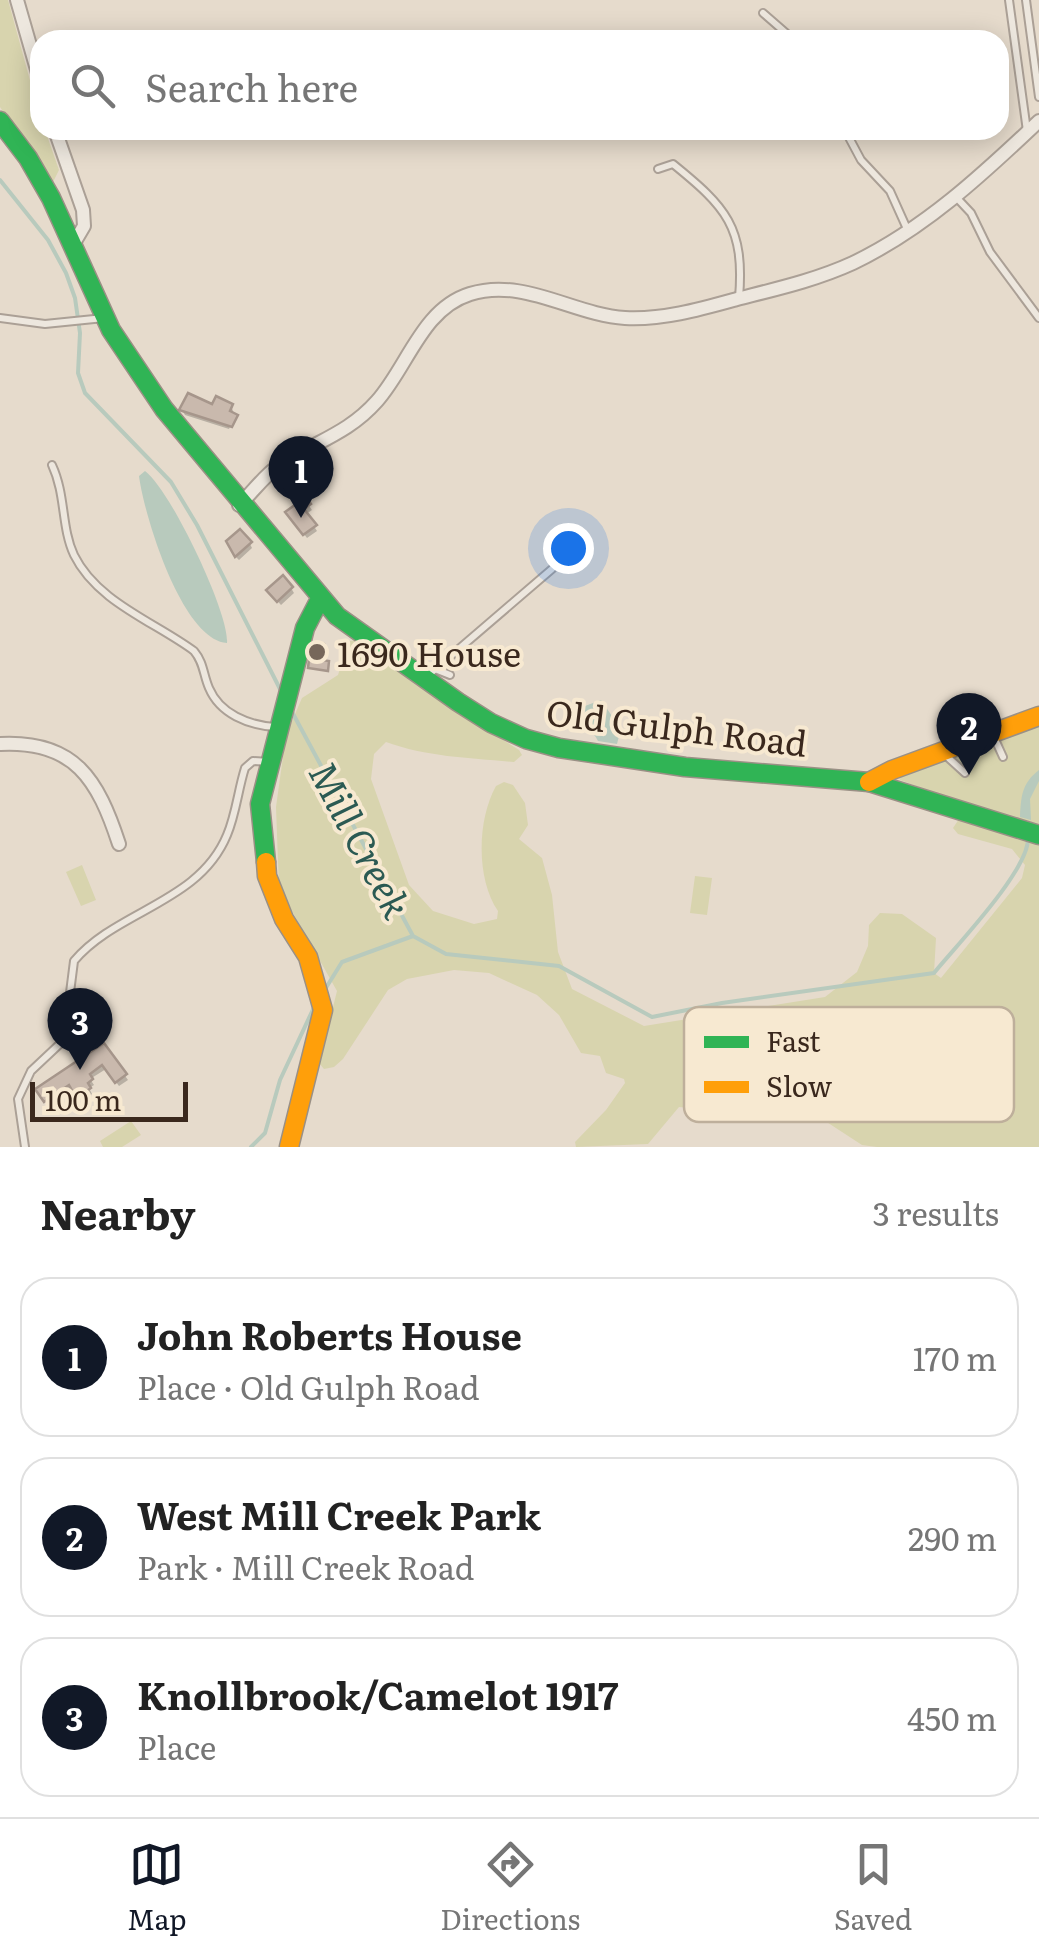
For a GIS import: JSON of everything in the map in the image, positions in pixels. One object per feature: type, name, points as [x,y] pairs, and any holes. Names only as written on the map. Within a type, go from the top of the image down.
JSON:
[{"type":"street","points":[[17,0],[30,45]]},
{"type":"street","name":"Old Gulph Road","points":[[0,121],[28,158],[74,243],[96,319],[110,330],[164,409],[240,504],[320,600],[338,616],[429,674],[490,724],[526,740],[559,748],[686,766],[869,782],[1032,833]]},
{"type":"street","points":[[240,504],[276,468],[358,421],[389,386],[432,319],[455,300],[469,294],[513,291],[596,314],[636,318],[685,312],[824,274],[908,232],[1039,121]]},
{"type":"street","points":[[58,140],[83,210],[84,226],[74,243]]},
{"type":"street","points":[[289,1147],[322,1010],[308,957],[284,919],[267,876],[260,804],[305,628],[320,600]]},
{"type":"street","points":[[869,782],[1039,716]]},
{"type":"street","points":[[0,744],[50,750],[82,768],[103,799],[119,844]]},
{"type":"lane","points":[[1010,0],[1027,132]]},
{"type":"lane","points":[[1026,0],[1039,97]]},
{"type":"lane","points":[[763,13],[783,30]]},
{"type":"lane","points":[[851,140],[862,160],[890,190],[908,232]]},
{"type":"lane","points":[[658,168],[673,164],[730,221],[740,249],[739,299]]},
{"type":"lane","points":[[955,196],[1039,318]]},
{"type":"lane","points":[[0,318],[45,324],[96,319]]},
{"type":"lane","points":[[52,465],[63,490],[73,553],[93,578],[120,602],[194,651],[204,665],[210,690],[227,711],[255,725],[284,713]]},
{"type":"lane","points":[[429,674],[552,569]]},
{"type":"lane","points":[[429,674],[450,675]]},
{"type":"lane","points":[[992,734],[1002,757]]},
{"type":"lane","points":[[942,752],[964,774]]},
{"type":"lane","points":[[25,1147],[18,1099],[31,1071],[64,1040],[74,961],[102,936],[202,874],[227,836],[246,768],[253,761],[270,762]]},
{"type":"shaded area","points":[[0,0],[8,0],[30,80],[30,140],[48,140],[59,170],[52,184],[0,107]]},
{"type":"shaded area","points":[[145,471],[169,501],[196,553],[219,606],[227,643],[211,637],[195,621],[168,573],[142,494],[139,476]]},
{"type":"shaded area","points":[[357,640],[416,685],[522,755],[514,762],[465,758],[386,742],[374,754],[371,779],[409,885],[433,911],[474,924],[497,919],[498,911],[483,866],[482,832],[496,786],[504,782],[513,785],[525,803],[528,825],[519,839],[542,858],[552,895],[558,952],[572,989],[644,1026],[684,1020],[684,1107],[679,1107],[648,1144],[576,1147],[575,1142],[606,1110],[624,1079],[606,1073],[600,1056],[581,1053],[559,1015],[537,995],[489,973],[454,970],[407,979],[388,990],[343,1059],[324,1069],[319,1063],[337,991],[279,888],[276,807],[286,735],[302,698],[338,675],[349,641]]},
{"type":"shaded area","points":[[601,700],[614,719],[617,744],[598,741],[580,713],[585,706]]},
{"type":"shaded area","points":[[1039,724],[1039,825],[988,813],[900,780],[899,776]]},
{"type":"shaded area","points":[[1039,770],[1039,781],[1030,799],[1031,820],[1020,817],[1024,790]]},
{"type":"shaded area","points":[[959,819],[1039,843],[1039,1147],[862,1145],[827,1122],[1014,1122],[1014,1007],[763,1007],[825,997],[857,972],[868,946],[869,925],[880,913],[902,914],[936,938],[934,973],[941,978],[1022,878],[1025,865],[1012,849],[958,834],[953,828]]},
{"type":"shaded area","points":[[82,865],[96,900],[81,906],[66,872]]},
{"type":"shaded area","points":[[695,876],[712,878],[707,915],[690,913]]},
{"type":"shaded area","points":[[131,1121],[141,1135],[122,1147],[103,1147],[100,1141]]},
{"type":"building","points":[[188,393],[212,404],[216,396],[233,404],[230,411],[238,415],[232,427],[179,410]]},
{"type":"building","points":[[306,497],[311,504],[304,509],[317,525],[303,535],[285,512]]},
{"type":"building","points":[[240,529],[252,542],[235,557],[226,541]]},
{"type":"building","points":[[283,575],[293,587],[277,602],[266,590]]},
{"type":"building","name":"1690 House","points":[[311,642],[324,644],[322,660],[329,661],[328,671],[308,668]]},
{"type":"building","points":[[104,1043],[127,1074],[115,1083],[102,1065],[90,1074],[91,1088],[84,1093],[81,1089],[73,1092],[69,1085],[44,1102],[35,1089]]},
{"type":"waterway","name":"Mill Creek","points":[[0,180],[48,240],[66,273],[75,298],[80,333],[78,373],[85,393],[171,482],[282,693]]},
{"type":"waterway","name":"Mill Creek","points":[[291,710],[413,936],[446,954],[559,966],[652,1017],[684,1011]]},
{"type":"waterway","name":"Mill Creek","points":[[702,1007],[934,973],[1004,888],[1025,853],[1028,839]]},
{"type":"waterway","points":[[324,991],[342,962],[413,936]]},
{"type":"waterway","points":[[251,1147],[265,1133],[280,1080],[316,1003]]},
{"type":"traffic: fast","points":[[0,121],[51,198],[111,330],[164,409],[337,616],[458,702],[526,739],[559,748],[685,767],[869,782],[1039,835]]},
{"type":"traffic: fast","points":[[266,862],[260,804],[305,628],[320,599]]},
{"type":"traffic: slow","points":[[869,782],[1039,716]]},
{"type":"traffic: slow","points":[[266,862],[267,876],[284,919],[308,957],[323,1010],[289,1147]]},
{"type":"place","name":"John Roberts House","points":[[301,518]]},
{"type":"place","name":"1690 House","points":[[317,652]]},
{"type":"place","name":"West Mill Creek Park","points":[[969,775]]},
{"type":"place","name":"Knollbrook/Camelot 1917","points":[[80,1070]]}]
